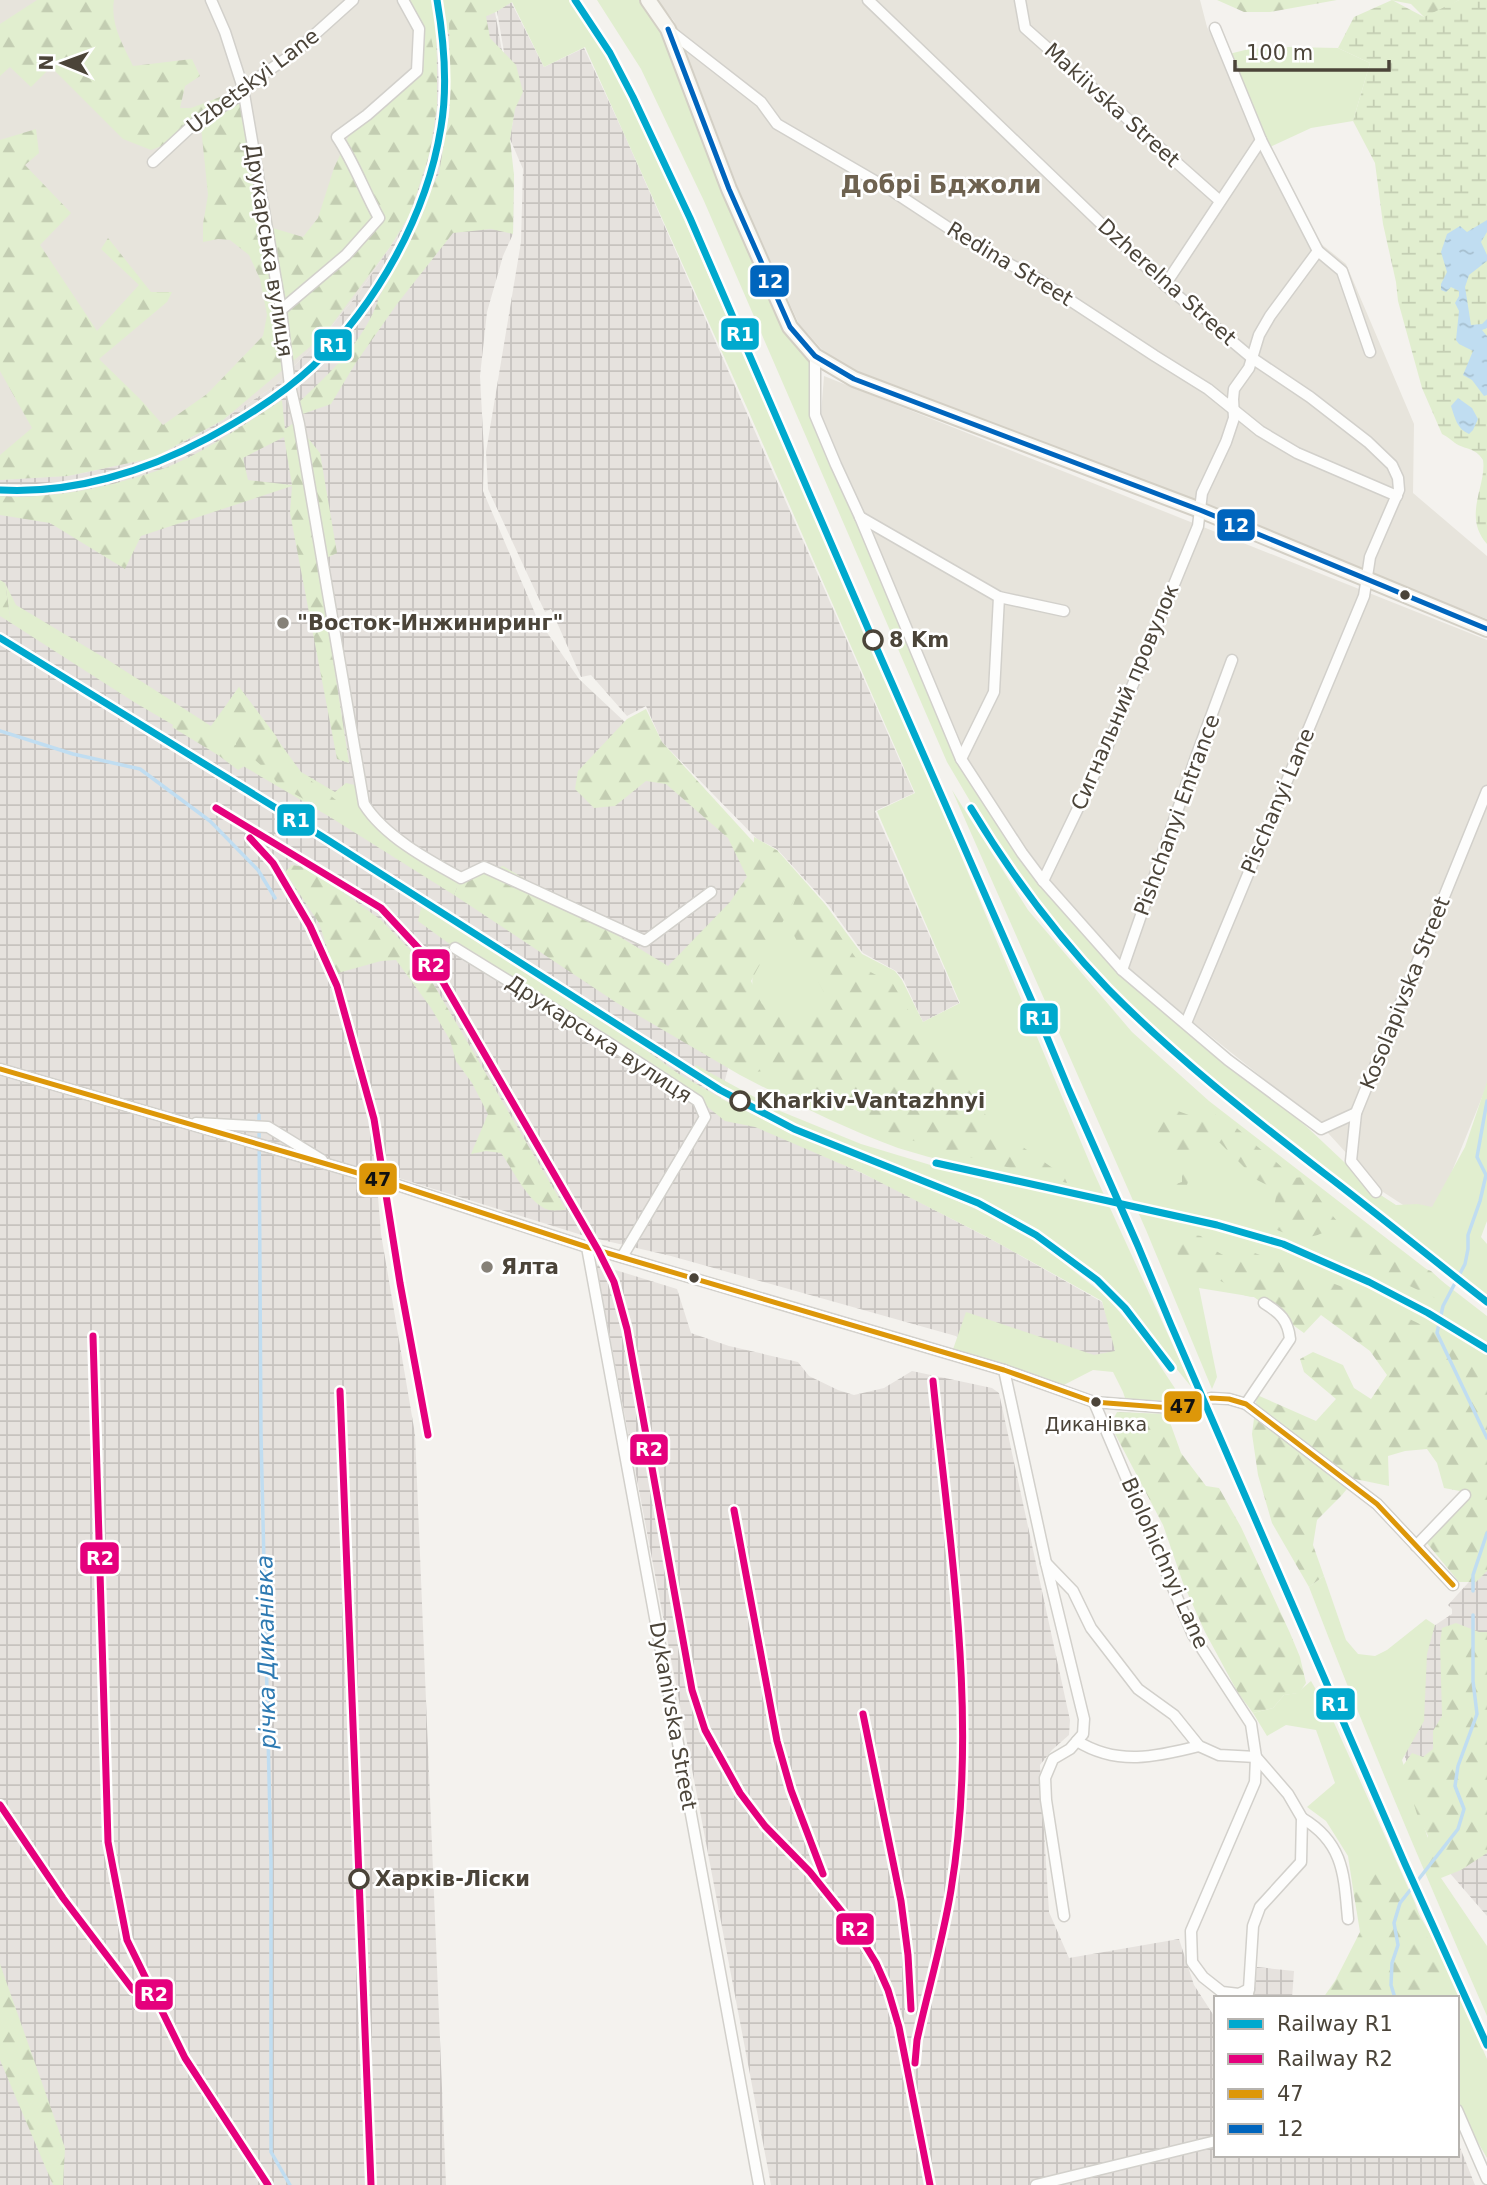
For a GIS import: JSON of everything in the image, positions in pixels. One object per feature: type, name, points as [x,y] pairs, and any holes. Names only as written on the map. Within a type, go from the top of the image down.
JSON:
[{"type":"main road","name":"Redina Street","points":[[648,0],[668,30]]},
{"type":"main road","points":[[668,30],[729,189],[790,327],[815,356],[853,380],[1200,510],[1487,629]]},
{"type":"street","name":"Друкарська вулиця","points":[[211,0],[225,32],[243,88],[281,310],[290,386],[299,424],[364,804],[371,816],[427,859],[461,878],[484,867],[645,941],[711,892]]},
{"type":"street","name":"Uzbetskyi Lane","points":[[153,162],[195,123],[238,97],[243,88],[294,53],[353,0]]},
{"type":"street","points":[[281,310],[346,255],[379,218],[348,153],[337,137],[367,115],[417,71],[419,29],[403,0]]},
{"type":"street","name":"Dzherelna Street","points":[[868,0],[1165,285],[1252,358],[1310,397],[1368,442],[1392,465],[1398,478],[1397,496]]},
{"type":"street","name":"Makiivska Street","points":[[1020,0],[1025,28],[1220,201]]},
{"type":"street","points":[[1214,29],[1261,140],[1318,251],[1342,271],[1370,352]]},
{"type":"street","name":"Redina Street","points":[[668,30],[761,102],[777,124],[894,192],[979,248],[1036,278],[1208,389],[1260,431],[1297,453],[1397,496]]},
{"type":"street","points":[[1165,285],[1261,140]]},
{"type":"street","name":"Сигнальний провулок","points":[[1043,881],[1106,750],[1199,526],[1202,493],[1234,418],[1234,389],[1249,368],[1259,335],[1270,316],[1318,251]]},
{"type":"street","points":[[815,356],[815,415],[961,759],[1022,853],[1043,881],[1122,970],[1228,1060],[1321,1129],[1356,1113]]},
{"type":"street","points":[[1368,579],[1370,557],[1397,496]]},
{"type":"street","points":[[860,517],[999,597],[1064,611]]},
{"type":"street","name":"Pischanyi Lane","points":[[1186,1023],[1359,608],[1368,579]]},
{"type":"street","points":[[961,759],[994,692],[999,597]]},
{"type":"street","name":"Pishchanyi Entrance","points":[[1122,970],[1232,660]]},
{"type":"street","name":"Kosolapivska Street","points":[[1377,1192],[1351,1161],[1356,1113],[1487,791]]},
{"type":"street","name":"Друкарська вулиця","points":[[455,948],[698,1101],[705,1117],[622,1257]]},
{"type":"street","points":[[0,1069],[331,1166],[587,1247],[1003,1370],[1094,1402],[1172,1408],[1218,1398],[1246,1404],[1377,1504],[1453,1584]]},
{"type":"street","points":[[186,1124],[268,1127],[331,1166]]},
{"type":"street","name":"Dykanivska Street","points":[[587,1247],[759,2185]]},
{"type":"street","points":[[1246,1404],[1290,1339],[1289,1326],[1278,1312],[1264,1303]]},
{"type":"street","points":[[1003,1370],[1084,1720],[1083,1734],[1070,1749],[1053,1759],[1045,1778],[1064,1916]]},
{"type":"street","name":"Biolohichnyi Lane","points":[[1094,1402],[1193,1635],[1251,1724],[1256,1757]]},
{"type":"street","points":[[1416,1546],[1465,1495]]},
{"type":"street","points":[[1046,1563],[1073,1591],[1090,1628],[1138,1689],[1174,1715],[1199,1746],[1219,1755],[1256,1757],[1289,1794],[1302,1818],[1318,1828],[1328,1839],[1344,1872],[1348,1919]]},
{"type":"street","points":[[1077,1741],[1093,1751],[1120,1756],[1154,1757],[1199,1746]]},
{"type":"street","points":[[1256,1757],[1255,1782],[1191,1931],[1192,1962],[1203,1977],[1222,1992],[1248,1993],[1253,1926],[1259,1907],[1301,1862],[1302,1818]]},
{"type":"street","points":[[1459,2115],[1487,2179]]},
{"type":"street","points":[[1036,2185],[1214,2141]]},
{"type":"shaded area","points":[[0,0],[425,0],[436,38],[437,106],[410,214],[397,237],[358,294],[324,335],[275,386],[213,426],[153,458],[74,475],[0,480]]},
{"type":"shaded area","points":[[657,0],[1200,0],[1207,27],[1320,243],[1346,264],[1414,424],[1413,493],[1487,556],[1487,619],[857,372],[827,355],[799,324],[744,204],[674,21]]},
{"type":"shaded area","points":[[511,2],[544,67],[584,48],[625,136],[914,793],[875,811],[959,1003],[923,1022],[903,979],[896,971],[863,953],[829,906],[777,849],[757,839],[662,742],[646,706],[627,716],[591,675],[581,677],[551,609],[545,612],[488,489],[486,452],[521,242],[523,169],[510,139],[514,114],[505,143],[514,175],[513,234],[503,256],[487,312],[480,376],[483,491],[537,618],[579,679],[757,846],[757,957],[718,1107],[881,1182],[998,1243],[1102,1302],[1122,1363],[1002,1349],[671,1256],[585,1236],[376,1171],[381,1234],[415,1434],[446,2185],[0,2185],[0,480],[74,475],[153,458],[213,426],[275,386],[324,335],[358,294],[410,214],[437,106],[436,38],[495,12],[502,51],[503,86],[504,52],[497,11]]},
{"type":"shaded area","points":[[824,376],[1487,640],[1487,1085],[1431,1223],[1380,1190],[1318,1122],[1128,970],[1041,872],[969,761],[821,414]]},
{"type":"shaded area","points":[[596,1264],[677,1289],[691,1333],[729,1346],[798,1362],[809,1376],[838,1390],[854,1395],[884,1388],[912,1371],[992,1388],[999,1393],[1070,1720],[1069,1735],[1040,1765],[1049,1912],[1069,1958],[1179,1939],[1194,1985],[1214,2016],[1214,2157],[1459,2157],[1459,2145],[1475,2185],[771,2185]]},
{"type":"shaded area","points":[[1487,1562],[1487,1916],[1448,1871],[1418,1799],[1389,1705],[1411,1641],[1452,1614],[1448,1605]]},
{"type":"shaded area","points":[[1257,1967],[1294,1971],[1292,1996],[1253,1996]]},
{"type":"green space","points":[[37,0],[114,0],[116,26],[133,66],[192,59],[200,76],[185,86],[180,108],[191,108],[228,94],[245,101],[266,226],[303,237],[318,218],[334,168],[351,131],[388,104],[417,71],[418,47],[402,0],[423,0],[437,65],[437,106],[430,152],[410,214],[390,247],[324,335],[223,420],[153,458],[68,476],[0,480],[0,455],[32,428],[0,371],[0,140],[36,129],[39,153],[25,165],[71,213],[40,245],[97,331],[139,285],[101,249],[108,238],[151,292],[172,292],[167,302],[99,359],[163,425],[207,394],[263,336],[267,315],[260,279],[249,255],[230,240],[203,242],[208,195],[201,127],[186,137],[151,150],[123,139],[51,67],[31,87],[10,67],[0,76],[0,24]]},
{"type":"green space","points":[[403,0],[569,0],[627,91],[923,765],[1094,1173],[1193,1389],[1113,1291],[1054,1244],[954,1189],[776,1116],[694,1069],[696,1065],[780,1111],[861,1144],[957,1173],[956,1164],[898,1148],[857,1132],[740,1075],[752,1011],[754,837],[777,850],[825,904],[862,954],[895,971],[923,1022],[960,1003],[877,811],[915,793],[748,410],[585,47],[544,67],[512,2],[496,12],[436,38],[437,62],[417,71],[418,27]]},
{"type":"green space","points":[[444,0],[483,0],[490,38],[516,65],[523,92],[515,109],[510,139],[514,175],[513,234],[491,229],[453,233],[397,304],[331,404],[297,416],[297,404],[355,343],[373,314],[439,173],[450,109],[449,15]]},
{"type":"green space","points":[[597,0],[642,0],[665,30],[790,327],[815,356],[815,415],[962,757],[1043,881],[1122,970],[1308,1128],[1376,1192],[1396,1205],[1418,1204],[1432,1207],[1465,1147],[1487,1082],[1487,1221],[1481,1237],[1487,1244],[1487,1300],[1450,1266],[1276,1134],[1188,1060],[1075,948],[1000,852],[947,762],[704,201],[641,69]]},
{"type":"green space","points":[[1217,0],[1337,0],[1270,12],[1244,12]]},
{"type":"green space","points":[[1390,0],[1459,0],[1426,19],[1411,4]]},
{"type":"green space","points":[[1392,0],[1424,17],[1459,0],[1487,0],[1487,544],[1476,523],[1483,460],[1477,453],[1442,434],[1422,388],[1398,301],[1383,224],[1375,163],[1353,121],[1370,63],[1338,48],[1354,17]]},
{"type":"green space","points":[[1338,48],[1370,63],[1353,121],[1311,128],[1270,147],[1225,55],[1249,49]]},
{"type":"green space","points":[[282,400],[285,429],[295,422],[320,453],[337,553],[318,562],[349,763],[337,759],[290,513],[292,486],[141,536],[125,569],[50,523],[0,515],[0,496],[42,496],[86,490],[170,466],[227,436]],"holes":[[[284,437],[292,485],[248,480],[243,458]]]},
{"type":"green space","points":[[0,580],[5,583],[11,623],[0,616]]},
{"type":"green space","points":[[5,583],[16,605],[211,726],[239,687],[301,772],[335,792],[346,783],[359,786],[371,816],[461,878],[454,895],[330,817],[134,702],[11,623]]},
{"type":"green space","points":[[239,687],[276,736],[288,763],[349,810],[337,819],[278,785],[271,774],[255,760],[238,770],[172,727],[178,718],[236,745],[236,723],[229,701]]},
{"type":"green space","points":[[646,709],[662,742],[757,846],[777,850],[800,889],[836,930],[863,968],[893,984],[920,1030],[944,1029],[945,1054],[993,1126],[1064,1176],[1067,1183],[935,1148],[870,1126],[819,1093],[768,1070],[740,1075],[617,1003],[454,895],[461,878],[503,866],[668,966],[730,902],[747,877],[728,838],[666,784],[646,781],[615,806],[594,808],[575,789],[578,771],[627,719]],"holes":[[[796,897],[787,922],[828,1000],[802,1020],[762,1004],[751,981]]]},
{"type":"green space","points":[[952,790],[1028,910],[1132,1032],[1209,1101],[1487,1316],[1487,1481],[1439,1339],[1254,1297],[1199,1288],[1217,1377],[1212,1389],[1146,1230]]},
{"type":"green space","points":[[292,865],[310,868],[381,920],[410,950],[434,985],[566,1210],[549,1210],[535,1201],[501,1153],[486,1151],[471,1154],[488,1114],[472,1083],[456,1061],[450,1040],[431,1008],[396,960],[381,961],[338,973],[319,923],[285,872]]},
{"type":"green space","points":[[422,904],[639,1045],[679,1074],[726,1101],[781,1128],[925,1186],[1032,1238],[1107,1297],[1143,1340],[1182,1399],[1179,1403],[1126,1401],[1113,1372],[1093,1370],[1056,1389],[951,1355],[966,1312],[1094,1355],[1115,1351],[1102,1301],[989,1238],[862,1173],[755,1127],[725,1121],[699,1100],[455,948],[418,921]]},
{"type":"green space","points":[[1178,1111],[1197,1118],[1209,1112],[1232,1124],[1291,1178],[1306,1177],[1338,1222],[1323,1233],[1308,1237],[1275,1229],[1273,1215],[1277,1190],[1257,1180],[1220,1143],[1209,1137],[1200,1144],[1192,1157],[1183,1192],[1172,1192],[1173,1185],[1182,1182],[1182,1171],[1172,1164],[1156,1133],[1161,1122]]},
{"type":"green space","points":[[1360,1223],[1374,1229],[1410,1263],[1431,1271],[1444,1283],[1435,1298],[1397,1280],[1370,1263],[1346,1256],[1342,1245],[1346,1232]]},
{"type":"green space","points":[[1186,1234],[1201,1236],[1216,1251],[1232,1260],[1252,1252],[1279,1262],[1285,1273],[1319,1278],[1353,1291],[1452,1340],[1487,1365],[1487,1571],[1476,1582],[1459,1582],[1426,1542],[1465,1492],[1444,1488],[1437,1463],[1427,1449],[1388,1456],[1389,1486],[1355,1479],[1317,1520],[1313,1545],[1324,1576],[1309,1587],[1272,1523],[1258,1475],[1252,1434],[1257,1395],[1316,1421],[1336,1399],[1304,1372],[1300,1359],[1313,1352],[1343,1365],[1354,1388],[1371,1399],[1387,1375],[1370,1351],[1321,1315],[1304,1333],[1254,1297],[1242,1294],[1217,1279],[1211,1278],[1199,1287],[1183,1268],[1175,1245]]},
{"type":"green space","points":[[1117,1412],[1167,1414],[1181,1453],[1206,1486],[1219,1488],[1241,1527],[1300,1657],[1306,1683],[1299,1693],[1284,1695],[1273,1708],[1253,1713],[1238,1693],[1205,1632],[1183,1583],[1163,1525],[1113,1430],[1113,1420]]},
{"type":"green space","points":[[1324,1576],[1346,1640],[1358,1654],[1375,1656],[1387,1650],[1426,1619],[1435,1625],[1427,1654],[1424,1721],[1402,1760],[1441,1878],[1487,1946],[1487,2016],[1395,1802],[1309,1587]]},
{"type":"green space","points":[[1456,1623],[1479,1632],[1487,1632],[1487,1853],[1461,1870],[1441,1878],[1432,1870],[1422,1850],[1428,1836],[1417,1814],[1402,1767],[1412,1753],[1423,1757],[1433,1749],[1433,1731],[1442,1716],[1442,1628]]},
{"type":"green space","points":[[1311,1681],[1331,1716],[1402,1874],[1353,1889],[1348,1856],[1326,1821],[1307,1807],[1335,1783],[1316,1730],[1286,1725],[1267,1736],[1253,1713],[1273,1708],[1284,1695],[1297,1693]]},
{"type":"green space","points":[[1388,1868],[1402,1874],[1448,1996],[1324,1996],[1360,1932],[1353,1889]]},
{"type":"green space","points":[[1413,1904],[1440,1951],[1487,2059],[1487,2158],[1459,2109],[1459,1996],[1433,1996]]},
{"type":"green space","points":[[0,1964],[65,2148],[63,2185],[53,2185],[0,2060]]},
{"type":"water","points":[[1487,220],[1487,232],[1481,242],[1487,261],[1469,275],[1465,287],[1471,325],[1482,324],[1487,319],[1487,328],[1482,330],[1487,336],[1487,395],[1484,396],[1472,380],[1463,375],[1473,351],[1456,340],[1459,311],[1455,303],[1459,291],[1451,287],[1446,292],[1441,290],[1447,272],[1441,252],[1447,234],[1460,226],[1467,232]]},
{"type":"water","points":[[1458,398],[1472,408],[1478,419],[1469,434],[1459,426],[1451,406]]},
{"type":"waterway","name":"річка Диканівка","points":[[0,731],[73,754],[140,769],[210,821],[258,870],[275,898]]},
{"type":"waterway","points":[[1487,1101],[1477,1157],[1486,1175],[1468,1235],[1465,1264],[1443,1306],[1437,1333],[1487,1438]]},
{"type":"waterway","name":"річка Диканівка","points":[[259,1115],[261,1435],[271,1862],[271,2152],[290,2185]]},
{"type":"waterway","points":[[1473,1591],[1473,1575],[1487,1533]]},
{"type":"waterway","points":[[1394,1996],[1391,1985],[1392,1963],[1398,1945],[1394,1923],[1400,1903],[1458,1829],[1464,1809],[1455,1786],[1458,1766],[1477,1714],[1473,1681],[1473,1615]]},
{"type":"rail line","name":"R1","points":[[0,490],[81,484],[133,470],[184,450],[236,422],[276,396],[301,377],[336,342],[358,315],[396,256],[424,193],[434,160],[441,127],[445,80],[437,0]]},
{"type":"rail line","name":"R1","points":[[575,0],[610,53],[690,218],[1405,1864],[1487,2045]]},
{"type":"rail line","name":"R1","points":[[0,638],[323,837],[720,1090],[794,1129],[978,1203],[1036,1235],[1097,1280],[1125,1308],[1171,1368]]},
{"type":"rail line","name":"R2","points":[[216,808],[381,908],[421,951],[440,977],[598,1250],[614,1282],[627,1329],[692,1690],[705,1730],[740,1793],[765,1826],[810,1872],[854,1927],[876,1963],[888,1990],[899,2027],[930,2185]]},
{"type":"rail line","name":"R1","points":[[971,808],[1018,880],[1052,925],[1133,1014],[1241,1108],[1487,1302]]},
{"type":"rail line","name":"R2","points":[[250,838],[273,863],[310,926],[337,986],[374,1119],[428,1435]]},
{"type":"rail line","name":"R1","points":[[936,1163],[1217,1225],[1283,1244],[1369,1282],[1428,1313],[1487,1349]]},
{"type":"rail line","name":"R2","points":[[93,1336],[108,1842],[127,1940],[185,2058],[268,2185]]},
{"type":"rail line","name":"R2","points":[[915,2063],[917,2040],[951,1890],[959,1827],[962,1763],[959,1635],[933,1381]]},
{"type":"rail line","name":"R2","points":[[340,1391],[371,2185]]},
{"type":"rail line","name":"R2","points":[[734,1510],[777,1741],[791,1790],[823,1874]]},
{"type":"rail line","name":"R2","points":[[863,1714],[901,1901],[911,2009]]},
{"type":"rail line","name":"R2","points":[[0,1805],[63,1898],[133,1990]]},
{"type":"transit line","name":"12","points":[[668,29],[729,189],[790,327],[815,356],[854,379],[1200,510],[1487,629]]},
{"type":"transit line","name":"47","points":[[0,1069],[385,1181],[587,1247],[1004,1370],[1094,1402],[1172,1408],[1211,1398],[1246,1404],[1377,1504],[1453,1585]]},
{"type":"place","name":"\"Восток-Инжиниринг\"","points":[[283,623]]},
{"type":"place","name":"8 Km","points":[[873,640]]},
{"type":"place","name":"Kharkiv-Vantazhnyi","points":[[740,1101]]},
{"type":"place","name":"Ялта","points":[[487,1267]]},
{"type":"place","name":"Диканівка","points":[[1096,1402]]},
{"type":"place","name":"Харків-Ліски","points":[[359,1879]]},
{"type":"district","name":"Добрі Бджоли","points":[[941,185]]}]
